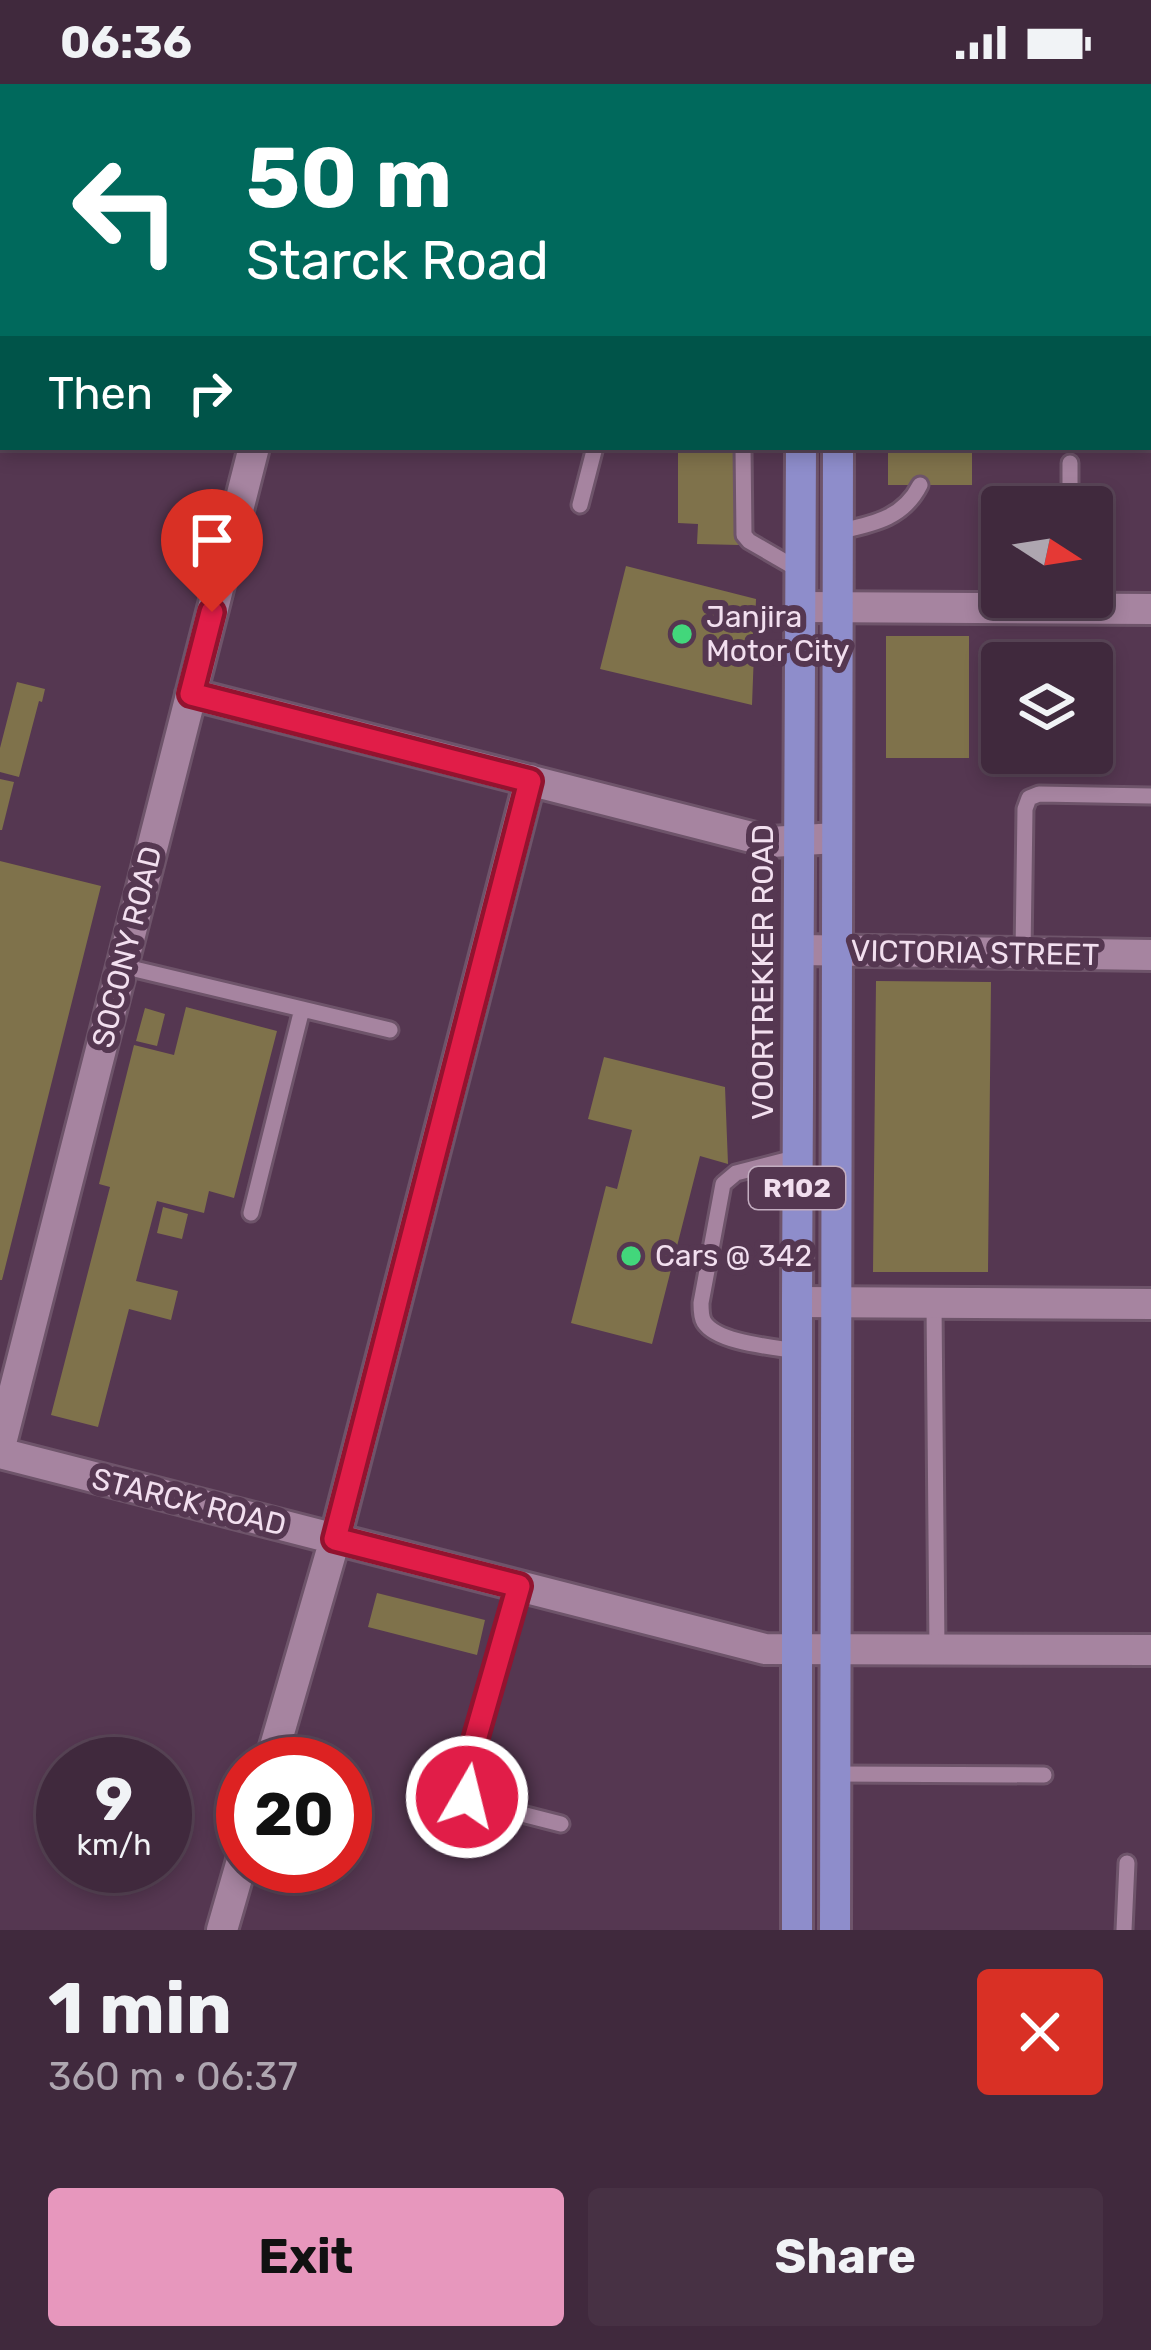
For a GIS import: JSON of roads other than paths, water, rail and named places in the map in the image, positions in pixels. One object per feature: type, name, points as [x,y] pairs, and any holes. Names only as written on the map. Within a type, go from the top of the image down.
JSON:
[{"type":"main road","name":"VOORTREKKER ROAD","points":[[797,1930],[801,450]]},
{"type":"main road","name":"R102","points":[[835,1930],[838,450]]},
{"type":"street","name":"SOCONY ROAD","points":[[0,1450],[253,450]]},
{"type":"street","points":[[802,607],[981,605]]},
{"type":"street","points":[[1113,606],[1151,609]]},
{"type":"street","points":[[191,694],[771,842],[836,838]]},
{"type":"street","points":[[278,1737],[335,1539],[530,781]]},
{"type":"street","name":"VICTORIA STREET","points":[[799,950],[1151,955]]},
{"type":"street","points":[[797,1302],[1151,1304]]},
{"type":"street","name":"STARCK ROAD","points":[[0,1450],[765,1649],[1151,1651]]},
{"type":"street","points":[[222,1930],[233,1893]]},
{"type":"lane","points":[[580,505],[594,450]]},
{"type":"lane","points":[[743,450],[744,535],[802,572]]},
{"type":"lane","points":[[1070,463],[1070,486]]},
{"type":"lane","points":[[837,532],[878,524],[896,514],[912,501],[920,485]]},
{"type":"lane","points":[[1023,954],[1029,798],[1039,794],[1151,796]]},
{"type":"lane","points":[[122,966],[390,1030]]},
{"type":"lane","points":[[251,1213],[302,1009]]},
{"type":"lane","points":[[797,1351],[720,1335],[702,1318],[701,1303],[723,1184],[736,1173],[798,1157]]},
{"type":"lane","points":[[934,1303],[937,1650]]},
{"type":"lane","points":[[519,1586],[463,1782],[467,1797],[561,1824]]},
{"type":"lane","points":[[836,1774],[1044,1775]]},
{"type":"lane","points":[[1124,1930],[1127,1862]]},
{"type":"place","name":"Janjira Motor City","points":[[682,634]]},
{"type":"place","name":"Cars @ 342","points":[[631,1256]]}]
